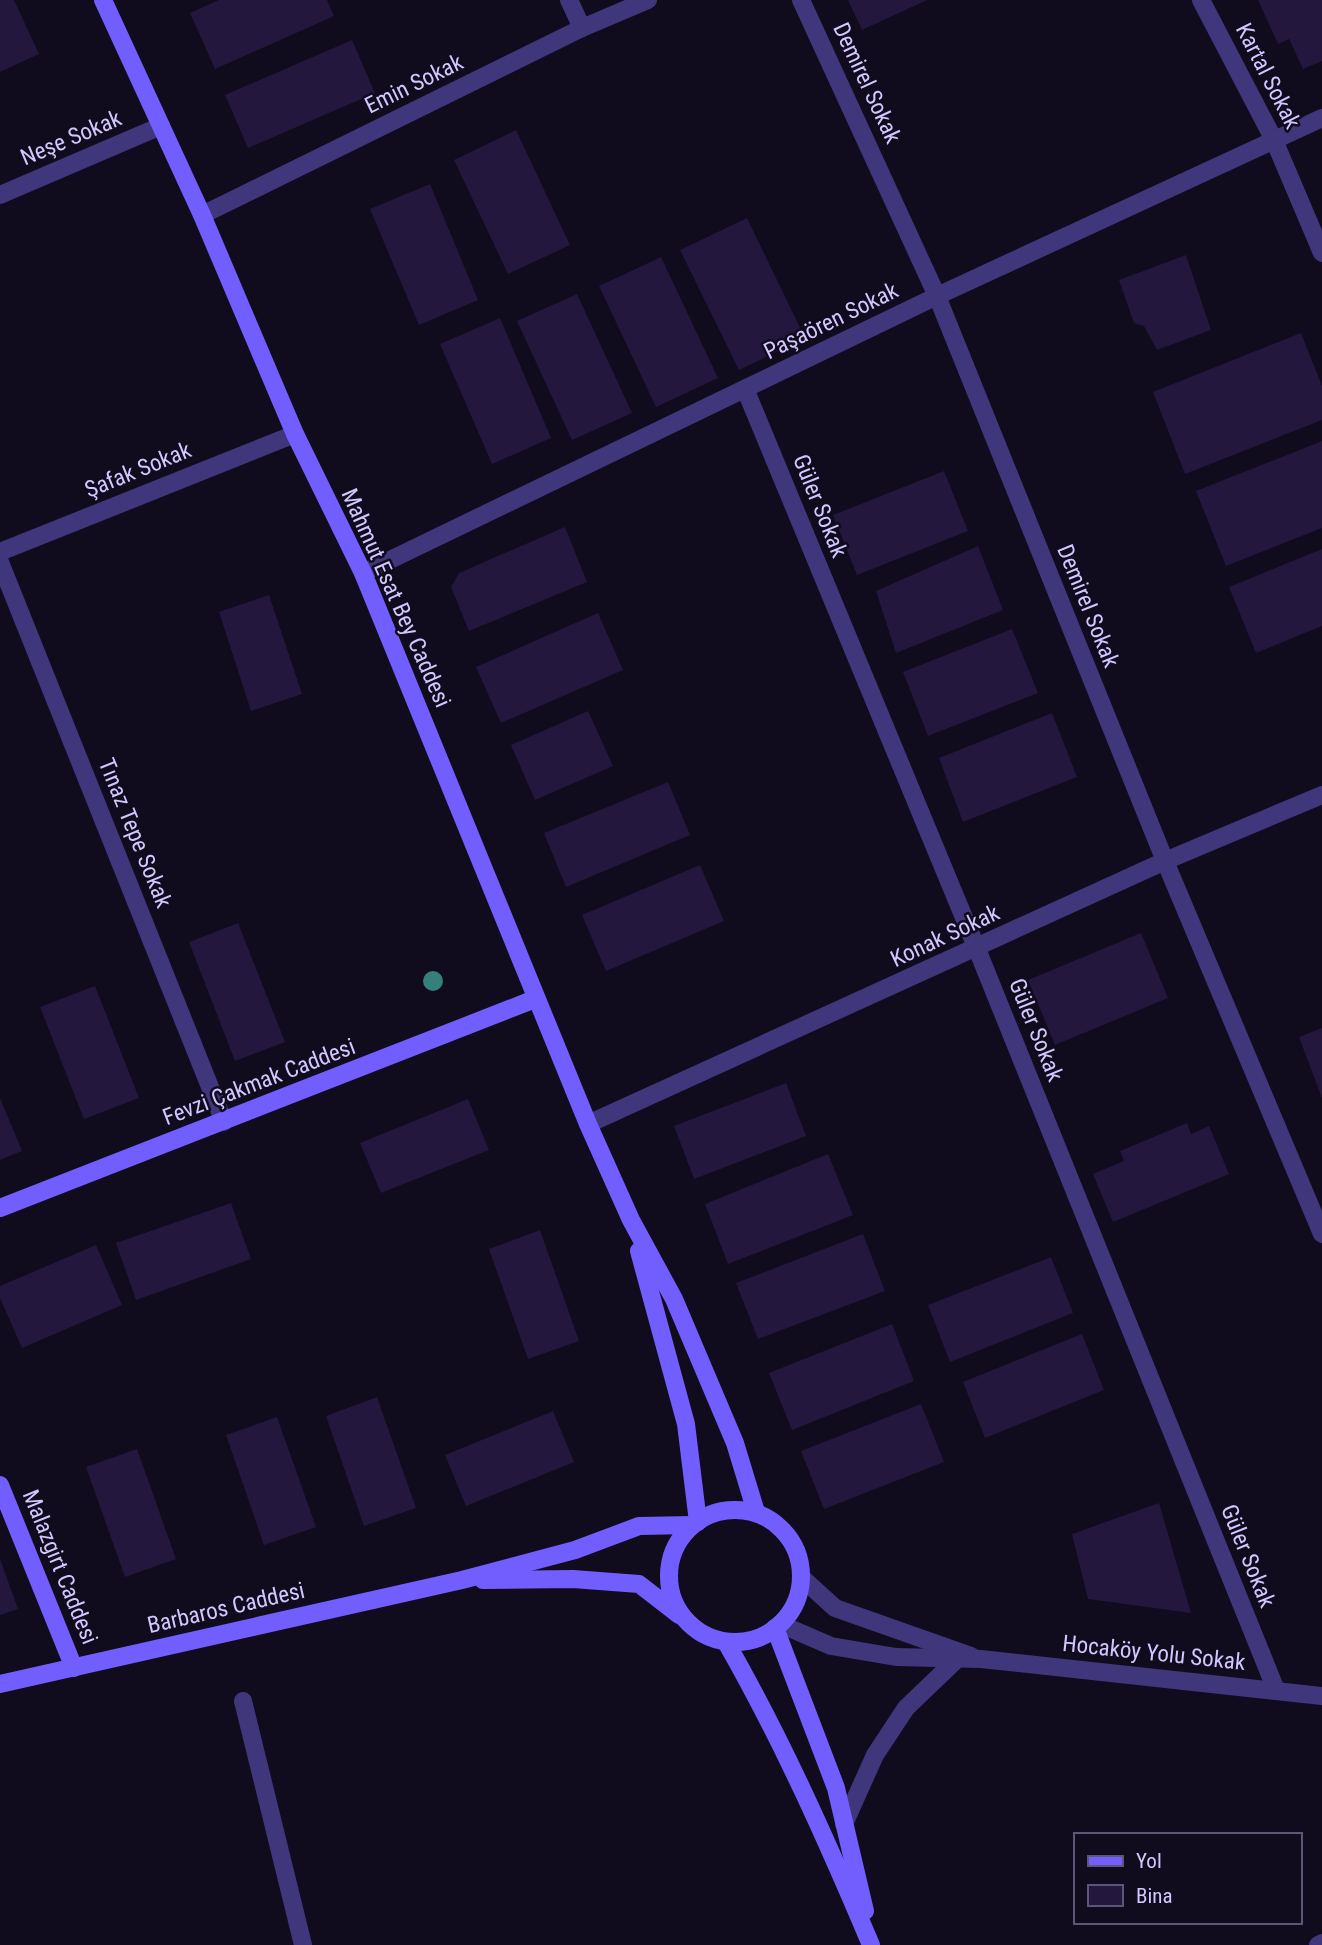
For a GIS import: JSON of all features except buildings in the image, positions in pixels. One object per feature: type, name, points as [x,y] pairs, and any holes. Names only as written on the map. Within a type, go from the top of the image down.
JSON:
[{"type":"main road","name":"Mahmut Esat Bey Caddesi","points":[[103,0],[202,215],[295,434],[363,573],[535,999],[631,1220]]},
{"type":"main road","name":"Fevzi Çakmak Caddesi","points":[[0,1208],[535,999]]},
{"type":"main road","points":[[631,1220],[674,1299],[735,1443],[756,1512]]},
{"type":"main road","points":[[631,1220],[686,1424],[695,1523]]},
{"type":"main road","name":"Malazgirt Caddesi","points":[[0,1485],[74,1668]]},
{"type":"main road","points":[[462,1580],[573,1579],[639,1584],[705,1635],[726,1642],[746,1641],[777,1626],[792,1611],[802,1577],[799,1556],[789,1537],[775,1522],[756,1512],[734,1509],[712,1513],[695,1523],[678,1541],[671,1561],[669,1583],[675,1603],[687,1621]]},
{"type":"main road","points":[[462,1580],[575,1550],[639,1526],[695,1523]]},
{"type":"main road","name":"Barbaros Caddesi","points":[[0,1684],[462,1580]]},
{"type":"main road","points":[[777,1626],[835,1788],[872,1945]]},
{"type":"main road","points":[[726,1642],[769,1717],[872,1945]]},
{"type":"street","points":[[569,0],[582,28]]},
{"type":"street","name":"Emin Sokak","points":[[202,215],[582,28],[648,0]]},
{"type":"street","name":"Demirel Sokak","points":[[802,0],[937,296],[1165,861],[1322,1234]]},
{"type":"street","name":"Kartal Sokak","points":[[1201,0],[1274,140],[1322,253]]},
{"type":"street","name":"Paşaören Sokak","points":[[363,573],[746,391],[937,296],[1322,118]]},
{"type":"street","name":"Neşe Sokak","points":[[0,195],[161,126]]},
{"type":"street","name":"Güler Sokak","points":[[746,391],[976,948],[1276,1690]]},
{"type":"street","name":"Şafak Sokak","points":[[0,552],[295,434]]},
{"type":"street","name":"Tınaz Tepe Sokak","points":[[0,562],[224,1122]]},
{"type":"street","name":"Konak Sokak","points":[[588,1124],[1165,861],[1322,795]]},
{"type":"street","points":[[802,1577],[835,1608],[981,1660]]},
{"type":"street","points":[[777,1626],[831,1646],[896,1657],[981,1660]]},
{"type":"street","name":"Hocaköy Yolu Sokak","points":[[981,1660],[1322,1696]]},
{"type":"street","points":[[844,1824],[875,1755],[906,1708],[955,1661]]},
{"type":"street","points":[[243,1701],[303,1945]]}]
